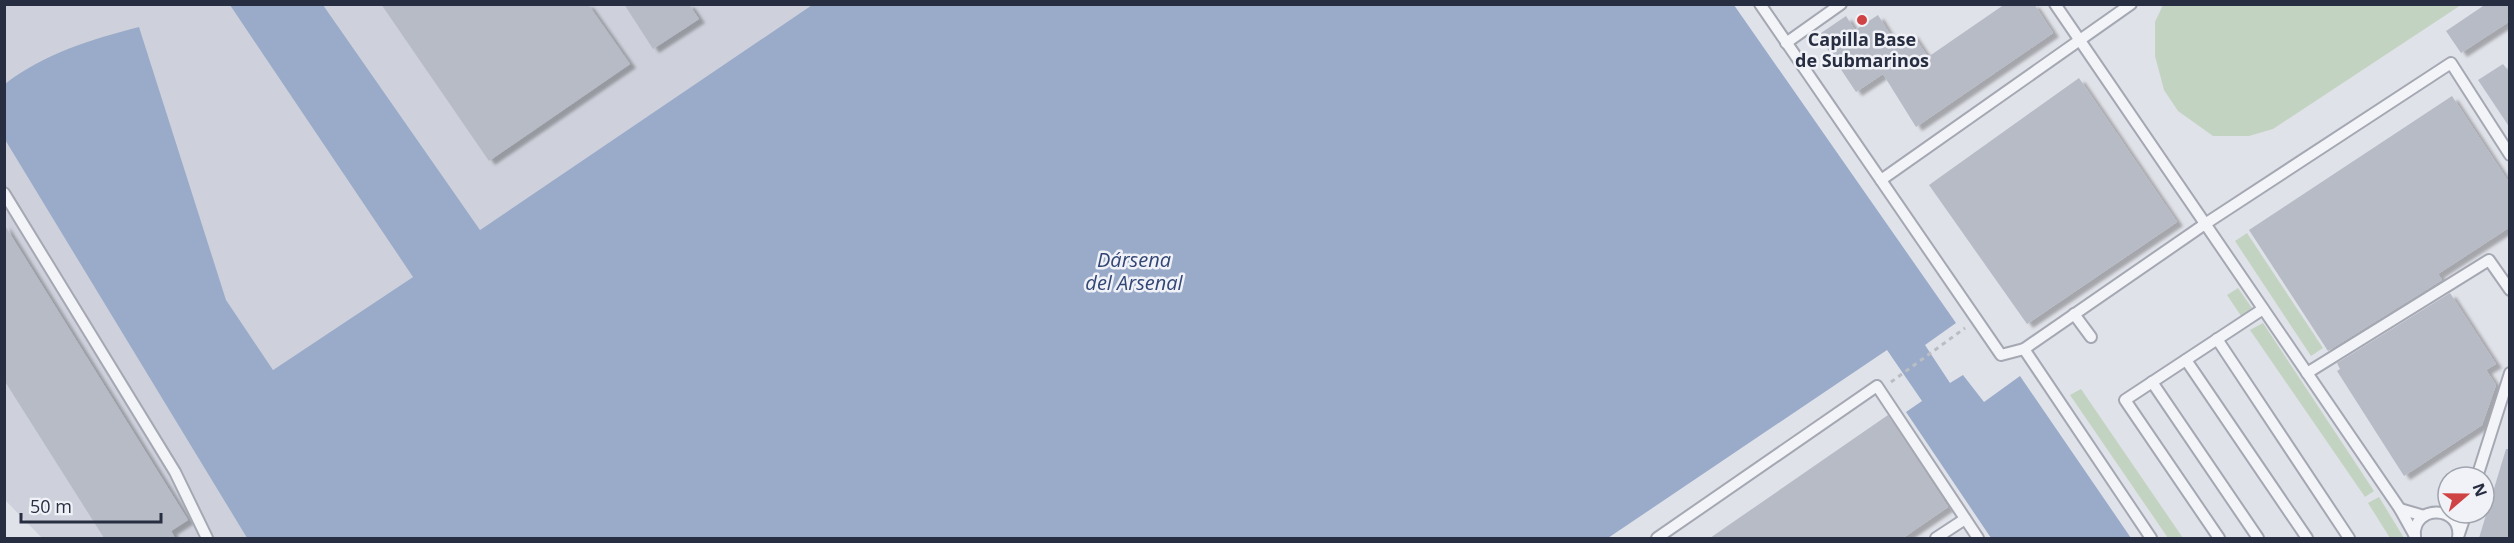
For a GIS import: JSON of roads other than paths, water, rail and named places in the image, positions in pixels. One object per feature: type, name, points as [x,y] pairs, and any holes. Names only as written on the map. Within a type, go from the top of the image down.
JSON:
[{"type":"lane","points":[[1760,4],[2001,355],[2024,349],[2205,224],[2451,63],[2510,155]]},
{"type":"lane","points":[[1786,43],[1841,4]]},
{"type":"lane","points":[[2055,4],[2400,509],[2415,537]]},
{"type":"lane","points":[[1881,180],[2131,4]]},
{"type":"lane","points":[[4,193],[175,472],[207,538]]},
{"type":"lane","points":[[2307,373],[2489,260],[2510,290]]},
{"type":"lane","points":[[2219,538],[2125,400],[2263,309]]},
{"type":"lane","points":[[2074,314],[2091,337]]},
{"type":"lane","points":[[2217,339],[2349,538]]},
{"type":"lane","points":[[2024,349],[2151,538]]},
{"type":"lane","points":[[2186,360],[2307,538]]},
{"type":"lane","points":[[2481,465],[2510,373]]},
{"type":"lane","points":[[2152,382],[2258,538]]},
{"type":"lane","points":[[1657,538],[1877,386],[1978,538]]},
{"type":"lane","points":[[2400,509],[2424,516],[2436,513]]},
{"type":"lane","points":[[2415,537],[2416,528],[2424,516]]},
{"type":"lane","points":[[1936,538],[1965,519]]},
{"type":"water","name":"Dársena del Arsenal","points":[[230,5],[323,5],[480,230],[812,5],[1734,5],[1956,323],[1925,345],[1950,383],[1963,375],[1984,402],[2020,376],[2131,538],[1991,538],[1906,412],[1922,401],[1887,350],[1608,538],[247,538],[4,138],[5,84],[35,64],[52,56],[86,42],[139,27],[226,300],[273,370],[413,277]]},
{"type":"place","name":"Capilla Base de Submarinos","points":[[1862,20]]}]
